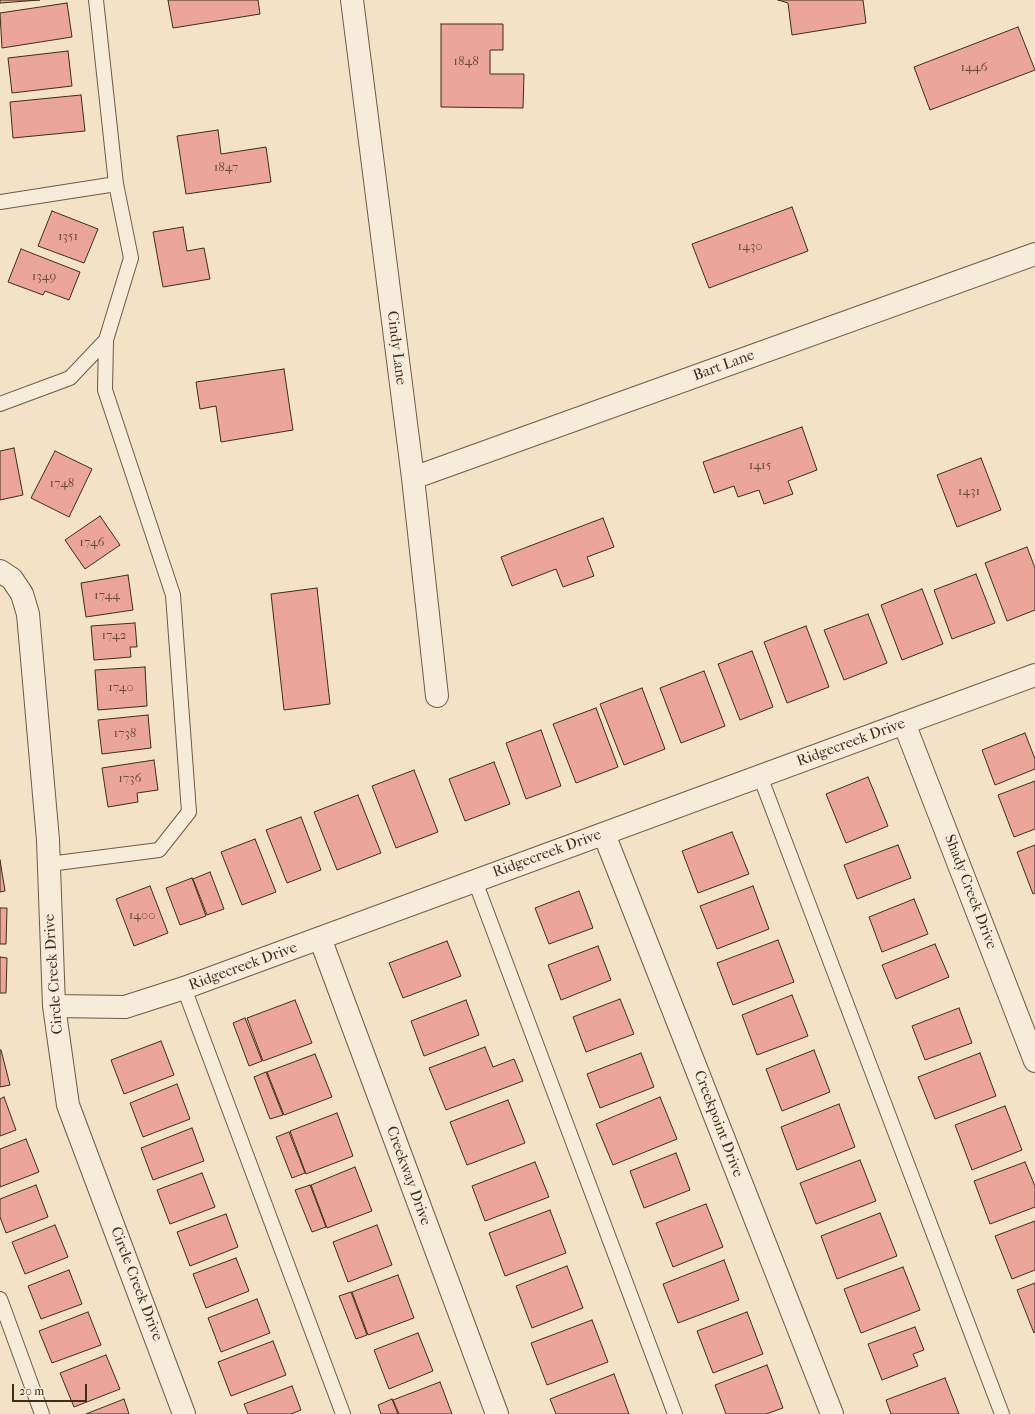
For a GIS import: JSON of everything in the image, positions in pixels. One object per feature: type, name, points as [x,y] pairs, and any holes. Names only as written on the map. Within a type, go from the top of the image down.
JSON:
[{"type":"street","name":"Cindy Lane","points":[[352,0],[413,478],[437,696]]},
{"type":"street","name":"Bart Lane","points":[[413,478],[1035,254]]},
{"type":"street","name":"Circle Creek Drive","points":[[0,571],[12,579],[22,594],[28,614],[49,864],[54,1006],[68,1105],[184,1414]]},
{"type":"street","name":"Ridgecreek Drive","points":[[54,1006],[125,1007],[184,988],[1035,675]]},
{"type":"street","name":"Shady Creek Drive","points":[[904,723],[1035,1060]]},
{"type":"street","name":"Creekpoint Drive","points":[[604,834],[832,1414]]},
{"type":"street","name":"Creekway Drive","points":[[320,938],[497,1414]]},
{"type":"lane","points":[[49,864],[159,850],[189,812],[173,596],[105,390],[106,340],[131,258],[116,184],[96,0]]},
{"type":"lane","points":[[0,202],[116,184]]},
{"type":"lane","points":[[0,404],[70,378],[106,340]]},
{"type":"lane","points":[[760,776],[1002,1414]]},
{"type":"lane","points":[[475,881],[675,1414]]},
{"type":"lane","points":[[184,988],[342,1414]]},
{"type":"lane","points":[[0,1299],[42,1414]]},
{"type":"building","points":[[0,0],[40,0],[0,3]]},
{"type":"building","points":[[168,0],[258,0],[260,14],[173,28]]},
{"type":"building","points":[[778,0],[863,0],[866,23],[792,35],[788,3]]},
{"type":"building","points":[[67,3],[72,37],[2,48],[0,13]]},
{"type":"building","points":[[441,24],[503,24],[503,50],[490,50],[490,74],[524,74],[523,108],[441,107]]},
{"type":"building","points":[[1018,27],[1035,70],[930,110],[914,67]]},
{"type":"building","points":[[68,51],[72,86],[12,93],[8,58]]},
{"type":"building","points":[[81,95],[85,131],[13,138],[10,102]]},
{"type":"building","points":[[218,130],[221,154],[266,147],[271,182],[186,194],[177,136]]},
{"type":"building","points":[[792,207],[808,251],[709,288],[692,244]]},
{"type":"building","points":[[52,211],[98,229],[84,263],[38,246]]},
{"type":"building","points":[[183,227],[187,251],[204,248],[210,279],[163,287],[153,232]]},
{"type":"building","points":[[21,249],[80,272],[69,300],[45,291],[43,295],[8,282]]},
{"type":"building","points":[[284,369],[293,430],[221,442],[216,406],[200,409],[196,382]]},
{"type":"building","points":[[802,427],[817,470],[788,481],[793,494],[764,504],[759,490],[738,497],[734,486],[714,493],[703,462]]},
{"type":"building","points":[[14,448],[23,495],[0,500],[0,451]]},
{"type":"building","points":[[55,451],[92,469],[69,517],[31,498]]},
{"type":"building","points":[[981,458],[1001,510],[957,527],[937,475]]},
{"type":"building","points":[[100,516],[120,545],[85,569],[65,540]]},
{"type":"building","points":[[603,518],[614,547],[587,557],[594,576],[563,587],[556,569],[512,586],[501,557]]},
{"type":"building","points":[[1027,547],[1035,568],[1035,610],[1007,621],[985,563]]},
{"type":"building","points":[[976,574],[995,623],[952,639],[934,590]]},
{"type":"building","points":[[128,575],[133,610],[86,617],[81,583]]},
{"type":"building","points":[[317,588],[330,704],[284,710],[271,594]]},
{"type":"building","points":[[922,589],[943,644],[902,660],[881,605]]},
{"type":"building","points":[[868,614],[887,663],[844,680],[824,630]]},
{"type":"building","points":[[135,623],[137,647],[130,647],[131,657],[94,660],[91,626]]},
{"type":"building","points":[[806,626],[829,687],[787,703],[764,642]]},
{"type":"building","points":[[752,651],[773,707],[740,720],[718,664]]},
{"type":"building","points":[[145,667],[147,706],[98,710],[95,670]]},
{"type":"building","points":[[704,671],[725,726],[681,743],[660,688]]},
{"type":"building","points":[[642,688],[665,749],[624,765],[600,704]]},
{"type":"building","points":[[596,708],[618,767],[576,783],[553,724]]},
{"type":"building","points":[[148,715],[151,748],[102,754],[98,720]]},
{"type":"building","points":[[541,730],[561,786],[526,799],[506,743]]},
{"type":"building","points":[[1025,733],[1035,759],[1035,769],[995,785],[982,750]]},
{"type":"building","points":[[154,760],[158,790],[137,793],[138,802],[108,807],[102,768]]},
{"type":"building","points":[[494,762],[510,804],[465,821],[449,779]]},
{"type":"building","points":[[414,770],[438,832],[396,848],[372,786]]},
{"type":"building","points":[[868,777],[888,826],[846,843],[826,794]]},
{"type":"building","points":[[1035,781],[1035,829],[1014,837],[998,795]]},
{"type":"building","points":[[358,795],[381,853],[337,870],[314,812]]},
{"type":"building","points":[[301,817],[321,870],[287,883],[266,830]]},
{"type":"building","points":[[732,832],[749,874],[698,893],[682,851]]},
{"type":"building","points":[[255,839],[276,892],[242,905],[221,852]]},
{"type":"building","points":[[898,845],[911,878],[857,899],[844,865]]},
{"type":"building","points":[[1035,845],[1035,893],[1033,894],[1017,852]]},
{"type":"building","points":[[0,860],[5,891],[0,892]]},
{"type":"building","points":[[210,872],[224,909],[207,915],[193,879]]},
{"type":"building","points":[[192,878],[206,916],[180,925],[166,888]]},
{"type":"building","points":[[150,886],[168,933],[134,946],[116,899]]},
{"type":"building","points":[[753,886],[769,929],[717,949],[700,906]]},
{"type":"building","points":[[579,891],[593,928],[549,944],[535,908]]},
{"type":"building","points":[[914,899],[928,934],[882,952],[869,917]]},
{"type":"building","points":[[0,908],[7,908],[6,944],[0,944]]},
{"type":"building","points":[[778,940],[794,982],[733,1005],[717,963]]},
{"type":"building","points":[[447,941],[461,976],[403,998],[389,963]]},
{"type":"building","points":[[935,944],[949,977],[896,999],[882,965]]},
{"type":"building","points":[[598,946],[611,980],[561,1000],[548,965]]},
{"type":"building","points":[[0,957],[7,958],[6,993],[0,993]]},
{"type":"building","points":[[792,995],[808,1036],[757,1055],[742,1015]]},
{"type":"building","points":[[620,999],[634,1034],[586,1052],[573,1017]]},
{"type":"building","points":[[295,1000],[312,1043],[263,1061],[247,1018]]},
{"type":"building","points":[[466,1000],[479,1035],[424,1056],[411,1021]]},
{"type":"building","points":[[959,1008],[972,1043],[925,1060],[912,1026]]},
{"type":"building","points":[[245,1018],[262,1061],[249,1066],[233,1023]]},
{"type":"building","points":[[161,1041],[174,1075],[124,1094],[111,1060]]},
{"type":"building","points":[[485,1047],[493,1067],[514,1059],[523,1081],[446,1110],[429,1068]]},
{"type":"building","points":[[0,1050],[10,1085],[0,1087]]},
{"type":"building","points":[[814,1050],[830,1092],[782,1111],[766,1069]]},
{"type":"building","points":[[641,1053],[654,1087],[600,1108],[587,1074]]},
{"type":"building","points":[[980,1053],[996,1096],[935,1119],[918,1077]]},
{"type":"building","points":[[315,1054],[332,1097],[284,1115],[267,1072]]},
{"type":"building","points":[[266,1072],[283,1115],[270,1119],[254,1077]]},
{"type":"building","points":[[177,1084],[190,1119],[143,1137],[130,1103]]},
{"type":"building","points":[[4,1097],[16,1130],[0,1136],[0,1099]]},
{"type":"building","points":[[660,1097],[677,1139],[613,1165],[596,1124]]},
{"type":"building","points":[[508,1100],[525,1143],[467,1165],[450,1122]]},
{"type":"building","points":[[839,1104],[855,1147],[797,1170],[781,1127]]},
{"type":"building","points":[[1005,1106],[1022,1150],[972,1170],[955,1125]]},
{"type":"building","points":[[337,1113],[353,1156],[306,1174],[290,1131]]},
{"type":"building","points":[[192,1128],[204,1161],[153,1180],[141,1148]]},
{"type":"building","points":[[289,1132],[305,1173],[292,1178],[276,1137]]},
{"type":"building","points":[[26,1139],[39,1172],[0,1187],[0,1149]]},
{"type":"building","points":[[676,1153],[690,1190],[644,1208],[630,1171]]},
{"type":"building","points":[[860,1160],[876,1201],[816,1224],[800,1183]]},
{"type":"building","points":[[535,1162],[549,1197],[485,1221],[472,1186]]},
{"type":"building","points":[[1025,1162],[1035,1186],[1035,1207],[990,1224],[974,1181]]},
{"type":"building","points":[[355,1167],[372,1211],[327,1228],[311,1185]]},
{"type":"building","points":[[202,1173],[215,1207],[170,1224],[157,1190]]},
{"type":"building","points":[[36,1185],[48,1217],[6,1233],[0,1217],[0,1199]]},
{"type":"building","points":[[310,1185],[326,1227],[312,1232],[295,1190]]},
{"type":"building","points":[[706,1204],[723,1247],[673,1267],[656,1223]]},
{"type":"building","points":[[550,1210],[566,1253],[505,1276],[489,1233]]},
{"type":"building","points":[[880,1213],[897,1256],[837,1279],[821,1236]]},
{"type":"building","points":[[226,1214],[238,1247],[190,1266],[177,1232]]},
{"type":"building","points":[[1035,1221],[1035,1270],[1012,1279],[995,1236]]},
{"type":"building","points":[[55,1225],[68,1257],[25,1274],[12,1242]]},
{"type":"building","points":[[377,1225],[392,1265],[348,1282],[333,1242]]},
{"type":"building","points":[[236,1258],[249,1291],[206,1308],[193,1274]]},
{"type":"building","points":[[724,1260],[739,1300],[678,1323],[663,1284]]},
{"type":"building","points":[[567,1266],[583,1308],[532,1328],[516,1286]]},
{"type":"building","points":[[903,1267],[920,1310],[861,1333],[844,1289]]},
{"type":"building","points":[[69,1270],[82,1304],[41,1319],[28,1286]]},
{"type":"building","points":[[398,1275],[414,1318],[368,1335],[352,1292]]},
{"type":"building","points":[[1035,1283],[1035,1332],[1034,1333],[1017,1290]]},
{"type":"building","points":[[351,1292],[367,1335],[356,1339],[339,1296]]},
{"type":"building","points":[[257,1299],[270,1333],[221,1352],[208,1318]]},
{"type":"building","points":[[88,1312],[101,1345],[52,1363],[39,1331]]},
{"type":"building","points":[[747,1312],[763,1354],[713,1373],[697,1331]]},
{"type":"building","points":[[592,1320],[608,1362],[547,1385],[531,1343]]},
{"type":"building","points":[[915,1327],[924,1350],[913,1354],[918,1366],[882,1380],[868,1344]]},
{"type":"building","points":[[418,1333],[433,1371],[389,1389],[374,1350]]},
{"type":"building","points":[[273,1341],[286,1375],[231,1396],[218,1362]]},
{"type":"building","points":[[106,1355],[120,1389],[74,1407],[60,1373]]},
{"type":"building","points":[[767,1365],[783,1408],[766,1414],[726,1414],[715,1385]]},
{"type":"building","points":[[614,1374],[629,1414],[556,1414],[550,1399]]},
{"type":"building","points":[[945,1378],[959,1414],[891,1414],[886,1400]]},
{"type":"building","points":[[440,1382],[452,1414],[399,1414],[393,1400]]},
{"type":"building","points":[[292,1386],[301,1410],[291,1414],[248,1414],[244,1404]]},
{"type":"building","points":[[124,1399],[129,1414],[86,1414]]},
{"type":"building","points":[[392,1399],[398,1414],[381,1414],[378,1405]]}]
